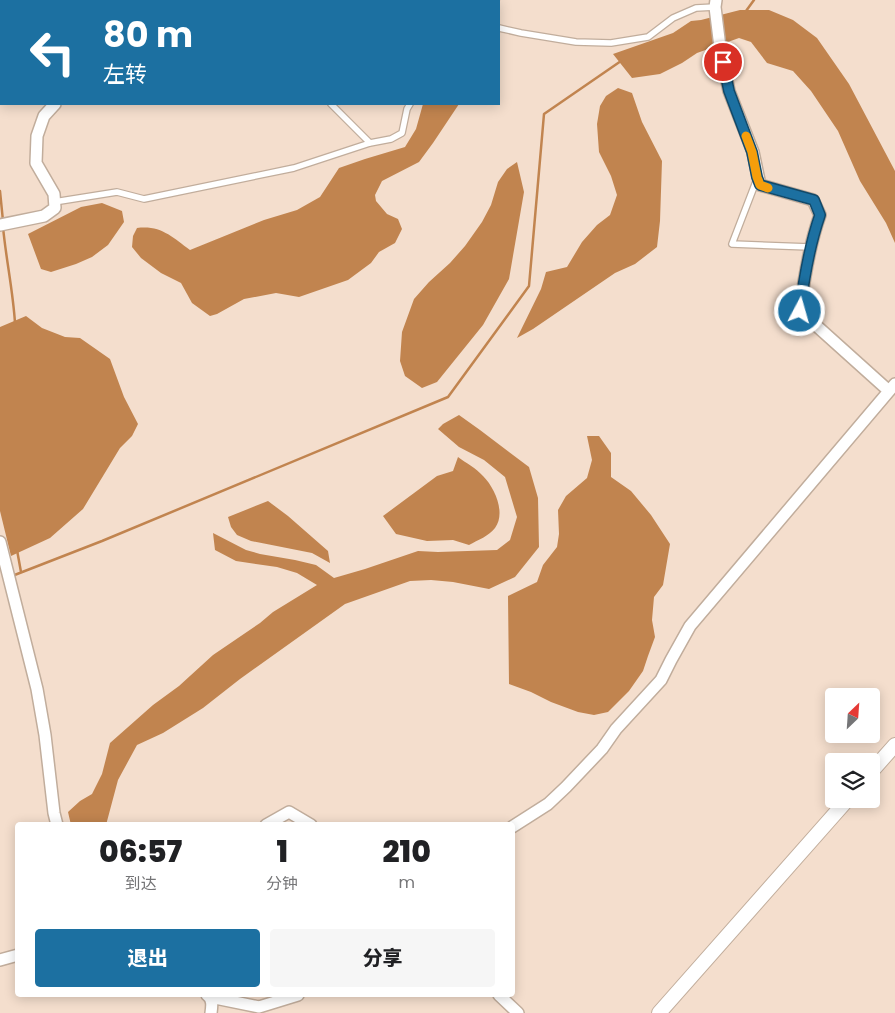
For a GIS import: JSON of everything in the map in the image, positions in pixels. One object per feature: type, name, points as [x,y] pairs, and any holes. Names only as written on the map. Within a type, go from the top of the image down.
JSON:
[{"type":"street","points":[[515,825],[548,804],[602,749],[616,729],[661,680],[690,626],[892,388],[800,311],[810,247],[820,215],[814,200],[760,185],[752,152],[729,91],[720,47],[716,4]]},
{"type":"street","points":[[5,224],[44,216],[55,208],[54,194],[36,162],[37,136],[44,116],[54,105]]},
{"type":"street","points":[[0,542],[37,690],[56,822]]},
{"type":"street","points":[[880,762],[895,745]]},
{"type":"street","points":[[659,1013],[840,808]]},
{"type":"street","points":[[271,822],[289,812],[306,822]]},
{"type":"street","points":[[0,960],[15,956]]},
{"type":"street","points":[[209,997],[212,1001],[211,1013]]},
{"type":"street","points":[[213,997],[259,1007],[292,997]]},
{"type":"street","points":[[500,997],[518,1013]]},
{"type":"lane","points":[[500,28],[576,42],[611,43],[648,37],[673,18],[696,8],[716,4]]},
{"type":"lane","points":[[332,105],[370,143]]},
{"type":"lane","points":[[54,202],[117,192],[144,198],[294,168],[370,143],[391,139],[402,133],[409,105]]},
{"type":"lane","points":[[757,177],[732,244],[810,247]]},
{"type":"shaded area","points":[[740,10],[769,10],[793,20],[817,38],[849,84],[895,171],[895,243],[886,223],[860,181],[838,131],[811,91],[793,71],[767,63],[751,42],[739,38],[697,53],[660,74],[632,78],[613,54],[673,33],[691,21]]},
{"type":"shaded area","points":[[618,88],[632,93],[642,122],[662,161],[657,247],[635,264],[615,273],[517,338],[541,289],[546,272],[567,267],[582,242],[597,225],[610,215],[617,195],[611,176],[599,152],[597,124],[600,106],[606,96]]},
{"type":"shaded area","points":[[423,105],[458,105],[419,162],[382,181],[375,195],[376,201],[387,214],[398,219],[402,229],[395,243],[379,252],[371,263],[348,280],[299,297],[276,293],[244,299],[210,316],[192,303],[181,283],[161,273],[141,258],[132,247],[133,236],[137,228],[160,230],[190,250],[264,220],[297,210],[320,197],[339,168],[405,147],[416,129]]},
{"type":"shaded area","points":[[517,162],[524,192],[509,279],[483,325],[437,382],[422,388],[405,376],[400,361],[402,332],[414,299],[465,246],[482,222],[491,205],[498,182],[507,169]]},
{"type":"shaded area","points":[[102,203],[122,211],[124,222],[108,245],[92,257],[76,264],[51,272],[41,269],[28,234],[81,207]]},
{"type":"shaded area","points":[[26,316],[42,328],[65,337],[80,338],[110,359],[124,397],[138,424],[132,436],[120,448],[83,509],[50,538],[11,556],[0,511],[0,327]]},
{"type":"shaded area","points":[[459,415],[529,467],[538,498],[539,547],[515,577],[489,589],[453,582],[410,581],[345,604],[240,679],[203,708],[163,733],[137,745],[118,780],[107,822],[70,822],[68,812],[80,801],[92,794],[102,774],[110,743],[213,655],[273,612],[317,585],[297,573],[277,567],[236,561],[215,550],[213,533],[246,550],[316,565],[334,578],[418,551],[497,550],[510,540],[517,517],[505,477],[484,460],[459,447],[438,429]]},
{"type":"shaded area","points":[[587,436],[599,436],[611,453],[611,477],[631,491],[651,515],[670,544],[663,585],[654,597],[652,620],[655,637],[643,671],[629,691],[608,712],[594,715],[578,712],[509,684],[508,596],[537,582],[543,565],[557,547],[559,534],[558,510],[566,496],[587,478],[592,460]]},
{"type":"shaded area","points":[[458,457],[480,473],[495,494],[498,501],[499,515],[498,522],[493,531],[469,545],[453,540],[427,541],[396,534],[383,516],[437,476],[453,471]]},
{"type":"shaded area","points":[[268,501],[328,551],[330,563],[312,553],[251,541],[237,535],[231,527],[228,517]]},
{"type":"waterway","points":[[746,11],[754,0]]},
{"type":"waterway","points":[[12,576],[102,541],[448,397],[529,286],[544,114],[621,61]]},
{"type":"waterway","points":[[0,191],[3,221]]},
{"type":"waterway","points":[[3,227],[15,323]]},
{"type":"waterway","points":[[17,550],[21,572]]},
{"type":"slow traffic","points":[[746,136],[760,185],[768,188]]},
{"type":"route","points":[[723,62],[729,91],[752,152],[760,185],[814,200],[820,215],[812,238],[800,311]]}]
